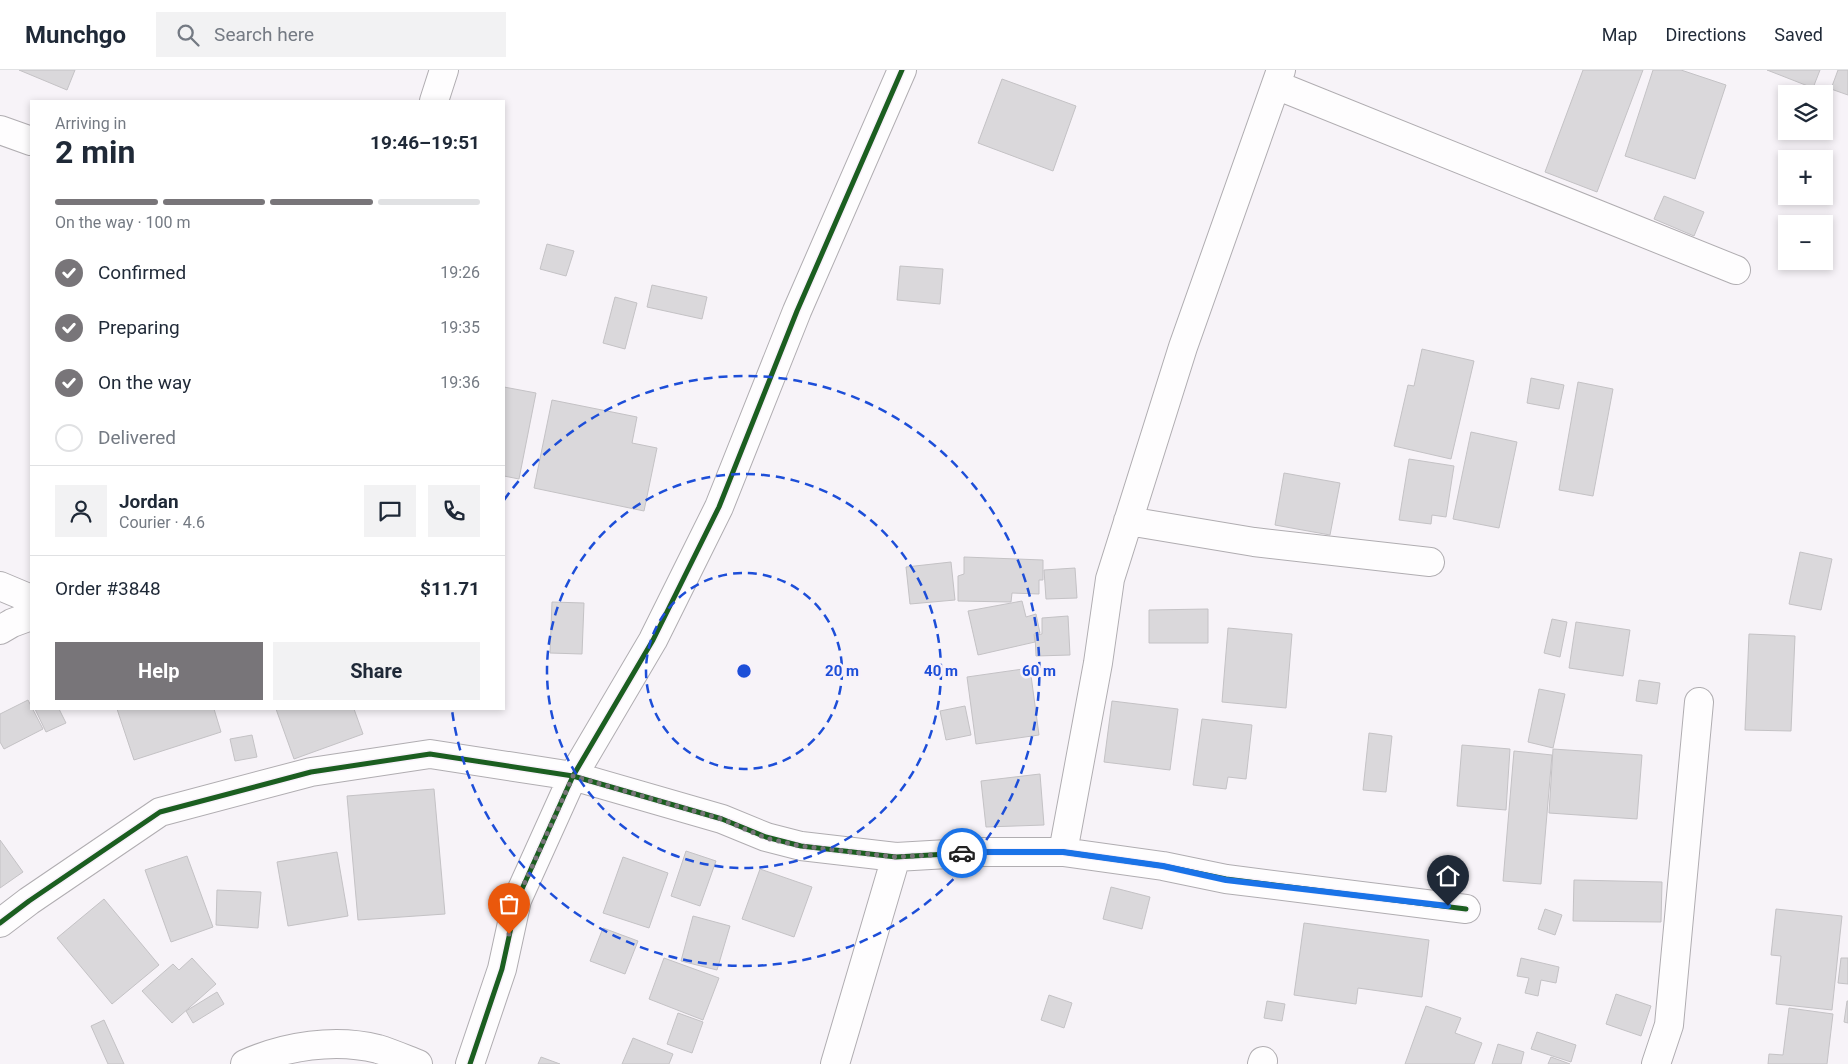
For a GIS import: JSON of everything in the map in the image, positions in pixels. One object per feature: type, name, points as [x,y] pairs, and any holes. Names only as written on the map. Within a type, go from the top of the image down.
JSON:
[{"type":"street","points":[[434,100],[444,70]]},
{"type":"street","points":[[470,1064],[502,969],[517,900],[573,776],[653,640],[719,508],[798,311],[902,70]]},
{"type":"street","points":[[1063,852],[1098,663],[1110,579],[1183,347],[1279,78],[1736,270]]},
{"type":"street","points":[[0,130],[30,141]]},
{"type":"street","points":[[1128,521],[1254,542],[1430,562]]},
{"type":"street","points":[[0,586],[30,599]]},
{"type":"street","points":[[0,630],[30,616]]},
{"type":"street","points":[[1656,1064],[1669,1026],[1699,702]]},
{"type":"street","points":[[0,923],[29,901],[160,812],[311,772],[430,754],[573,776],[722,819],[766,838],[801,846],[896,857],[982,852],[1063,852],[1163,866],[1226,880],[1466,909]]},
{"type":"street","points":[[834,1064],[896,857]]},
{"type":"street","points":[[246,1064],[267,1054],[341,1043],[378,1049],[418,1064]]},
{"type":"building","points":[[19,70],[75,70],[67,90]]},
{"type":"building","points":[[1583,70],[1643,70],[1597,192],[1545,172]]},
{"type":"building","points":[[1653,70],[1681,70],[1726,85],[1695,179],[1625,156]]},
{"type":"building","points":[[1767,70],[1820,70],[1814,85],[1805,85]]},
{"type":"building","points":[[1838,70],[1848,70],[1848,95],[1833,90],[1832,85]]},
{"type":"building","points":[[1002,79],[1076,106],[1053,171],[978,143]]},
{"type":"building","points":[[1664,196],[1704,212],[1694,236],[1654,219]]},
{"type":"building","points":[[547,244],[574,251],[566,276],[540,269]]},
{"type":"building","points":[[900,266],[943,269],[940,304],[897,300]]},
{"type":"building","points":[[652,285],[707,297],[702,319],[647,307]]},
{"type":"building","points":[[615,297],[637,303],[625,349],[603,343]]},
{"type":"building","points":[[1422,349],[1474,361],[1451,459],[1394,446],[1408,385],[1414,386]]},
{"type":"building","points":[[1531,378],[1564,385],[1559,409],[1527,403]]},
{"type":"building","points":[[1578,382],[1613,389],[1593,496],[1559,490]]},
{"type":"building","points":[[505,387],[536,393],[519,479],[505,476]]},
{"type":"building","points":[[552,400],[637,417],[632,443],[657,448],[644,511],[534,488]]},
{"type":"building","points":[[1471,432],[1517,442],[1499,528],[1453,519]]},
{"type":"building","points":[[1409,459],[1454,466],[1446,517],[1432,515],[1431,524],[1399,520]]},
{"type":"building","points":[[1284,473],[1340,483],[1330,535],[1275,525]]},
{"type":"building","points":[[1800,552],[1832,559],[1821,610],[1789,604]]},
{"type":"building","points":[[964,557],[1043,560],[1043,580],[1039,580],[1039,594],[1012,593],[1011,602],[958,601],[958,576],[964,574]]},
{"type":"building","points":[[951,562],[955,600],[910,604],[906,567]]},
{"type":"building","points":[[1075,568],[1077,598],[1046,599],[1044,570]]},
{"type":"building","points":[[1022,601],[1026,617],[1036,614],[1040,633],[1034,634],[1035,642],[978,655],[968,611]]},
{"type":"building","points":[[552,602],[584,603],[582,654],[550,653]]},
{"type":"building","points":[[1208,609],[1208,643],[1149,643],[1149,610]]},
{"type":"building","points":[[1068,616],[1070,655],[1036,656],[1035,635],[1042,634],[1042,618]]},
{"type":"building","points":[[1552,619],[1567,622],[1560,657],[1544,653]]},
{"type":"building","points":[[1576,622],[1630,630],[1623,676],[1569,668]]},
{"type":"building","points":[[1228,628],[1292,634],[1286,708],[1222,702]]},
{"type":"building","points":[[1749,634],[1795,636],[1791,731],[1745,730]]},
{"type":"building","points":[[1030,668],[1039,735],[976,744],[967,677]]},
{"type":"building","points":[[1639,680],[1660,683],[1657,704],[1636,701]]},
{"type":"building","points":[[1539,689],[1565,694],[1553,748],[1528,742]]},
{"type":"building","points":[[28,700],[30,710],[33,710],[43,729],[4,749],[0,742],[0,714]]},
{"type":"building","points":[[1112,701],[1178,709],[1170,770],[1104,762]]},
{"type":"building","points":[[965,706],[971,735],[946,740],[940,711]]},
{"type":"building","points":[[35,710],[60,710],[66,723],[46,732]]},
{"type":"building","points":[[117,710],[214,710],[221,732],[134,760]]},
{"type":"building","points":[[276,710],[354,710],[363,734],[294,759]]},
{"type":"building","points":[[1202,719],[1252,725],[1246,779],[1228,777],[1226,789],[1193,785]]},
{"type":"building","points":[[1369,733],[1392,736],[1386,792],[1363,790]]},
{"type":"building","points":[[252,735],[257,757],[235,761],[230,739]]},
{"type":"building","points":[[1462,745],[1510,749],[1506,810],[1457,806]]},
{"type":"building","points":[[1553,749],[1642,755],[1637,819],[1549,813]]},
{"type":"building","points":[[1514,751],[1552,755],[1541,884],[1503,881]]},
{"type":"building","points":[[1040,774],[1044,825],[986,827],[981,781]]},
{"type":"building","points":[[434,789],[445,914],[358,920],[347,796]]},
{"type":"building","points":[[0,840],[23,872],[0,888]]},
{"type":"building","points":[[686,851],[716,861],[700,906],[671,896]]},
{"type":"building","points":[[337,852],[348,916],[288,926],[277,862]]},
{"type":"building","points":[[187,856],[213,927],[171,942],[145,870]]},
{"type":"building","points":[[623,857],[668,873],[649,928],[603,913]]},
{"type":"building","points":[[760,869],[812,887],[794,937],[742,919]]},
{"type":"building","points":[[1574,880],[1662,882],[1661,922],[1573,921]]},
{"type":"building","points":[[1111,887],[1150,897],[1142,929],[1103,919]]},
{"type":"building","points":[[217,890],[261,892],[258,928],[216,925]]},
{"type":"building","points":[[104,899],[159,965],[112,1004],[57,938]]},
{"type":"building","points":[[1545,909],[1562,915],[1555,935],[1538,929]]},
{"type":"building","points":[[1776,909],[1842,916],[1832,1010],[1776,1004],[1781,956],[1771,955]]},
{"type":"building","points":[[693,916],[730,926],[717,970],[681,961]]},
{"type":"building","points":[[1304,923],[1429,940],[1422,997],[1358,988],[1356,1004],[1294,995]]},
{"type":"building","points":[[603,928],[638,941],[625,974],[590,961]]},
{"type":"building","points":[[192,958],[216,984],[172,1023],[142,991],[173,964],[179,970]]},
{"type":"building","points":[[664,958],[719,978],[703,1020],[649,999]]},
{"type":"building","points":[[1521,958],[1559,967],[1556,983],[1541,980],[1538,996],[1525,993],[1529,978],[1517,976]]},
{"type":"building","points":[[1841,958],[1848,958],[1848,984],[1838,983]]},
{"type":"building","points":[[217,992],[224,1004],[193,1023],[186,1011]]},
{"type":"building","points":[[1616,994],[1651,1006],[1641,1036],[1606,1024]]},
{"type":"building","points":[[1049,995],[1072,1003],[1064,1028],[1041,1020]]},
{"type":"building","points":[[1267,1001],[1285,1004],[1282,1021],[1264,1018]]},
{"type":"building","points":[[1848,1001],[1848,1023],[1844,1022]]},
{"type":"building","points":[[1426,1006],[1461,1018],[1455,1033],[1482,1043],[1474,1064],[1405,1064]]},
{"type":"building","points":[[1789,1008],[1833,1014],[1827,1064],[1768,1064],[1769,1054],[1783,1055]]},
{"type":"building","points":[[678,1013],[703,1022],[692,1053],[667,1044]]},
{"type":"building","points":[[104,1020],[124,1064],[108,1064],[91,1026]]},
{"type":"building","points":[[1537,1032],[1576,1045],[1571,1062],[1531,1049]]},
{"type":"building","points":[[633,1038],[673,1054],[669,1064],[622,1064]]},
{"type":"building","points":[[1498,1044],[1524,1052],[1521,1064],[1492,1064]]},
{"type":"building","points":[[541,1057],[560,1064],[538,1064]]},
{"type":"building","points":[[1551,1057],[1570,1064],[1548,1064]]},
{"type":"cycle path","points":[[470,1064],[502,969],[517,900],[573,776],[653,640],[719,507],[797,311],[902,70]]},
{"type":"cycle path","points":[[0,923],[29,901],[160,812],[311,772],[430,754],[573,776],[722,819],[766,837],[801,846],[896,857],[982,852],[1063,852],[1163,866],[1226,879],[1466,909]]},
{"type":"way so far","points":[[509,934],[517,900],[573,776],[722,819],[766,838],[801,846],[896,857],[962,853]]},
{"type":"route","points":[[962,853],[1063,852],[1163,866],[1226,880],[1448,906]]}]
